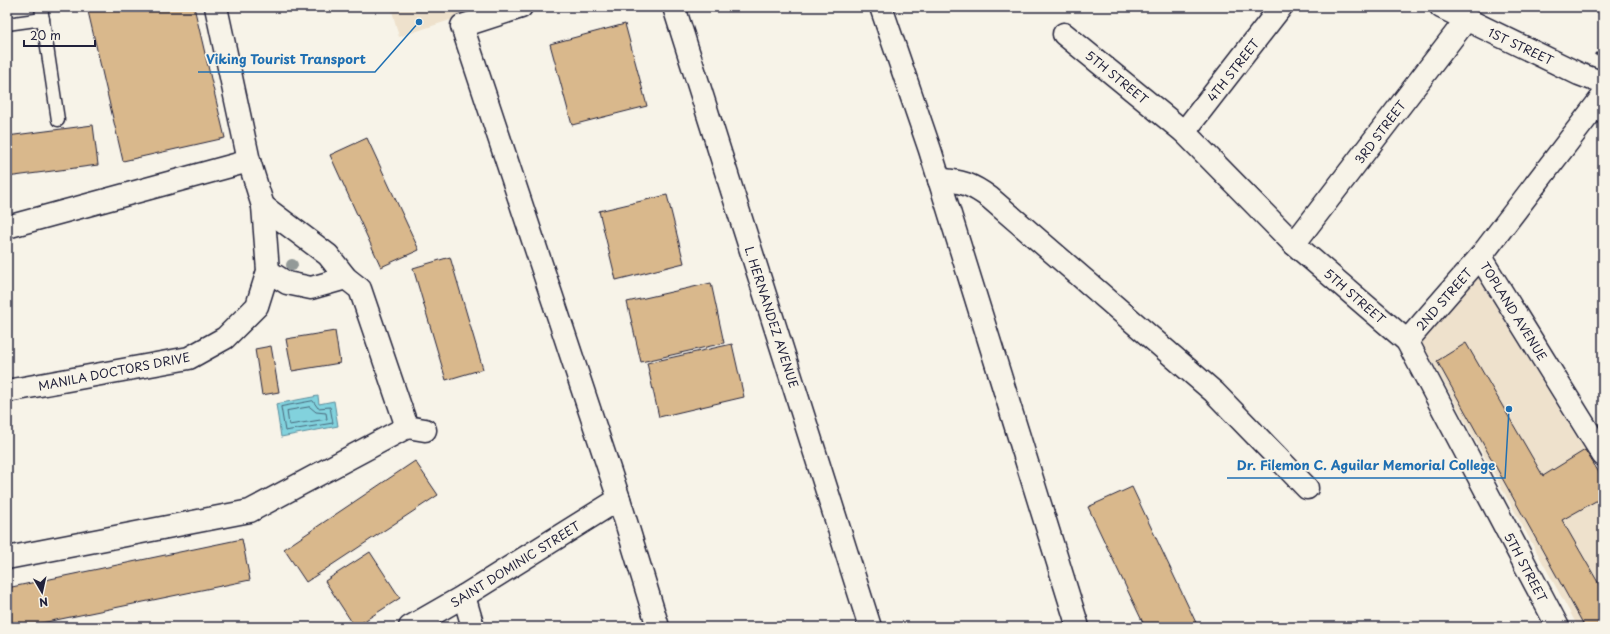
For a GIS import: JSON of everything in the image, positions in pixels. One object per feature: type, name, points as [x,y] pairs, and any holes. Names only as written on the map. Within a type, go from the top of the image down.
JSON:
[{"type":"street","name":"MANILA DOCTORS DRIVE","points":[[7,391],[189,358],[225,338],[257,306],[268,271],[263,206],[249,161],[216,7]]},
{"type":"street","points":[[521,7],[462,26],[619,499],[658,627]]},
{"type":"street","name":"L. HERNANDEZ AVENUE","points":[[674,7],[870,627]]},
{"type":"street","points":[[881,7],[939,180],[1078,627]]},
{"type":"street","name":"4TH STREET","points":[[1184,132],[1281,7]]},
{"type":"street","name":"1ST STREET","points":[[1441,7],[1579,74],[1603,82]]},
{"type":"street","name":"3RD STREET","points":[[1294,244],[1466,20]]},
{"type":"street","name":"5TH STREET","points":[[1064,34],[1184,132],[1294,244],[1407,341],[1558,627]]},
{"type":"street","name":"TOPLAND AVENUE","points":[[1603,96],[1480,257],[1603,455]]},
{"type":"street","points":[[7,227],[249,161]]},
{"type":"street","points":[[939,180],[963,182],[974,186],[990,198],[1214,392],[1307,488]]},
{"type":"street","points":[[7,558],[250,511],[416,428],[360,289],[346,278],[328,255],[263,206]]},
{"type":"street","name":"2ND STREET","points":[[1407,341],[1480,257]]},
{"type":"street","points":[[268,271],[287,283],[311,288],[346,278]]},
{"type":"street","name":"SAINT DOMINIC STREET","points":[[410,627],[464,596],[619,499]]},
{"type":"street","points":[[464,596],[473,627]]},
{"type":"lane","points":[[7,24],[42,13],[58,120]]},
{"type":"shaded area","points":[[391,7],[489,7],[399,37]]},
{"type":"shaded area","points":[[1477,276],[1603,479],[1603,627],[1578,627],[1420,339]]},
{"type":"water","points":[[318,396],[319,404],[334,401],[338,426],[281,437],[276,404]]},
{"type":"building","points":[[87,7],[194,7],[225,138],[123,161]]},
{"type":"building","points":[[625,24],[647,106],[572,125],[550,44]]},
{"type":"building","points":[[93,125],[98,165],[7,177],[7,136]]},
{"type":"building","points":[[367,138],[419,250],[381,267],[330,155]]},
{"type":"building","points":[[667,195],[684,263],[616,280],[599,211]]},
{"type":"building","points":[[450,257],[483,369],[446,380],[413,268]]},
{"type":"building","points":[[711,283],[724,343],[641,362],[627,302]]},
{"type":"building","points":[[335,331],[340,363],[292,371],[286,339]]},
{"type":"building","points":[[1466,343],[1543,476],[1585,450],[1603,479],[1603,497],[1562,520],[1603,591],[1603,627],[1585,627],[1437,361]]},
{"type":"building","points":[[732,344],[744,397],[659,417],[647,363]]},
{"type":"building","points":[[271,346],[279,392],[262,395],[255,349]]},
{"type":"building","points":[[415,461],[438,495],[306,582],[284,549]]},
{"type":"building","points":[[1132,487],[1198,627],[1145,627],[1088,507]]},
{"type":"building","points":[[242,539],[250,580],[22,627],[7,627],[7,588]]},
{"type":"building","points":[[370,552],[400,598],[355,627],[325,581]]},
{"type":"place","name":"Viking Tourist Transport","points":[[419,22]]},
{"type":"place","name":"Dr. Filemon C. Aguilar Memorial College","points":[[1509,409]]}]
